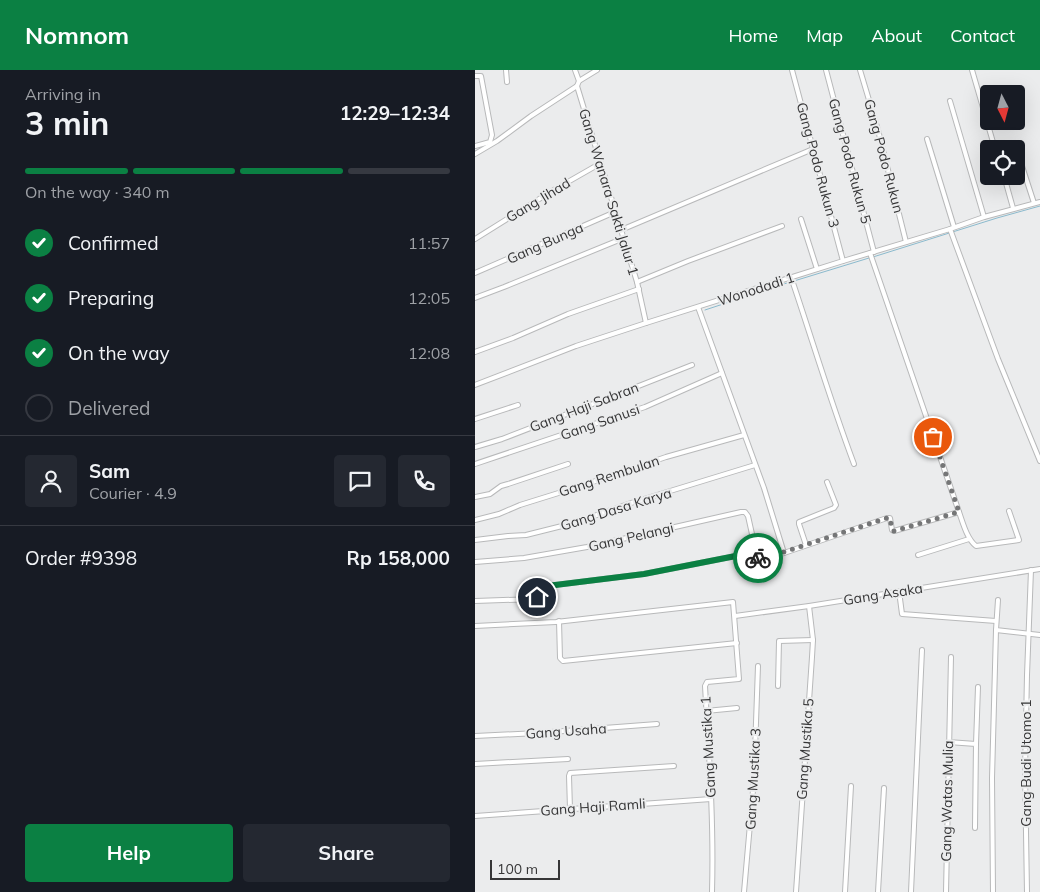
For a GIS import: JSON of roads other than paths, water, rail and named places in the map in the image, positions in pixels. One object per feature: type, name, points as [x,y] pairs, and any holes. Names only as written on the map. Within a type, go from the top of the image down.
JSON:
[{"type":"street","points":[[506,70],[507,82]]},
{"type":"street","name":"Gang Wanara Sakti Jalur 1","points":[[575,70],[639,289],[647,323]]},
{"type":"street","points":[[475,154],[497,141],[597,70]]},
{"type":"street","name":"Gang Podo Rukun 3","points":[[792,70],[843,261]]},
{"type":"street","name":"Gang Podo Rukun 5","points":[[826,70],[871,253]]},
{"type":"street","name":"Gang Podo Rukun","points":[[860,70],[878,130],[906,242]]},
{"type":"street","points":[[972,70],[992,140]]},
{"type":"street","points":[[475,76],[481,76],[492,135],[490,142],[475,146]]},
{"type":"street","points":[[950,101],[984,217]]},
{"type":"street","points":[[927,139],[955,242],[998,359],[1040,461]]},
{"type":"street","points":[[621,230],[813,148]]},
{"type":"street","name":"Gang Jihad","points":[[475,239],[601,163]]},
{"type":"street","points":[[1025,175],[1034,203]]},
{"type":"street","points":[[1006,185],[1013,208]]},
{"type":"street","name":"Wonodadi 1","points":[[475,385],[576,346],[647,323],[1013,208],[1040,202]]},
{"type":"street","name":"Gang Bunga","points":[[475,273],[615,212]]},
{"type":"street","points":[[801,219],[817,270]]},
{"type":"street","points":[[637,282],[782,226]]},
{"type":"street","points":[[475,298],[624,238]]},
{"type":"street","points":[[871,253],[969,538],[976,546],[1018,540],[1009,511]]},
{"type":"street","points":[[791,277],[836,416],[854,464]]},
{"type":"street","points":[[475,352],[566,315],[639,289]]},
{"type":"street","points":[[698,307],[784,552]]},
{"type":"street","name":"Gang Haji Sabran","points":[[475,447],[692,365]]},
{"type":"street","name":"Gang Sanusi","points":[[475,464],[645,407],[722,373]]},
{"type":"street","points":[[475,419],[518,405]]},
{"type":"street","name":"Gang Rembulan","points":[[475,520],[499,514],[520,505],[667,457],[744,435]]},
{"type":"street","points":[[475,497],[491,494],[501,486],[568,464]]},
{"type":"street","name":"Gang Dasa Karya","points":[[475,540],[526,535],[575,523],[631,503],[755,465]]},
{"type":"street","points":[[806,545],[799,522],[834,508],[836,505],[827,482]]},
{"type":"street","name":"Gang Pelangi","points":[[475,562],[524,558],[587,548],[741,512],[745,512],[748,516],[756,552]]},
{"type":"street","points":[[475,601],[535,599],[537,598],[539,587],[644,574],[756,552],[758,558],[761,559],[887,518],[890,518],[892,530],[894,531],[959,512]]},
{"type":"street","points":[[919,555],[969,538]]},
{"type":"street","name":"Gang Asaka","points":[[735,616],[1040,569]]},
{"type":"street","name":"Gang Budi Utomo 1","points":[[1027,892],[1025,772],[1031,570]]},
{"type":"street","points":[[899,591],[902,614],[996,622]]},
{"type":"street","points":[[993,892],[992,778],[998,600]]},
{"type":"street","name":"Gang Mustika 1","points":[[559,621],[734,603],[739,679],[707,682],[705,686],[711,799],[712,892]]},
{"type":"street","name":"Gang Mustika 5","points":[[796,892],[813,640],[809,606]]},
{"type":"street","points":[[475,626],[559,621],[560,658],[565,661],[737,643]]},
{"type":"street","points":[[996,630],[1040,636]]},
{"type":"street","points":[[778,686],[779,641],[813,640]]},
{"type":"street","points":[[911,892],[922,650]]},
{"type":"street","name":"Gang Watas Mulia","points":[[946,892],[951,656]]},
{"type":"street","name":"Gang Mustika 3","points":[[744,892],[753,788],[758,666]]},
{"type":"street","points":[[975,828],[978,687]]},
{"type":"street","points":[[706,711],[737,708]]},
{"type":"street","name":"Gang Usaha","points":[[475,736],[657,724]]},
{"type":"street","points":[[948,742],[976,744]]},
{"type":"street","points":[[475,764],[568,759]]},
{"type":"street","points":[[570,809],[570,774],[674,766]]},
{"type":"street","points":[[845,892],[851,786]]},
{"type":"street","points":[[878,892],[883,788]]},
{"type":"street","name":"Gang Haji Ramli","points":[[475,816],[711,799]]},
{"type":"waterway","points":[[873,257],[1040,206]]},
{"type":"waterway","points":[[794,281],[869,258]]},
{"type":"waterway","points":[[705,310],[790,282]]}]
